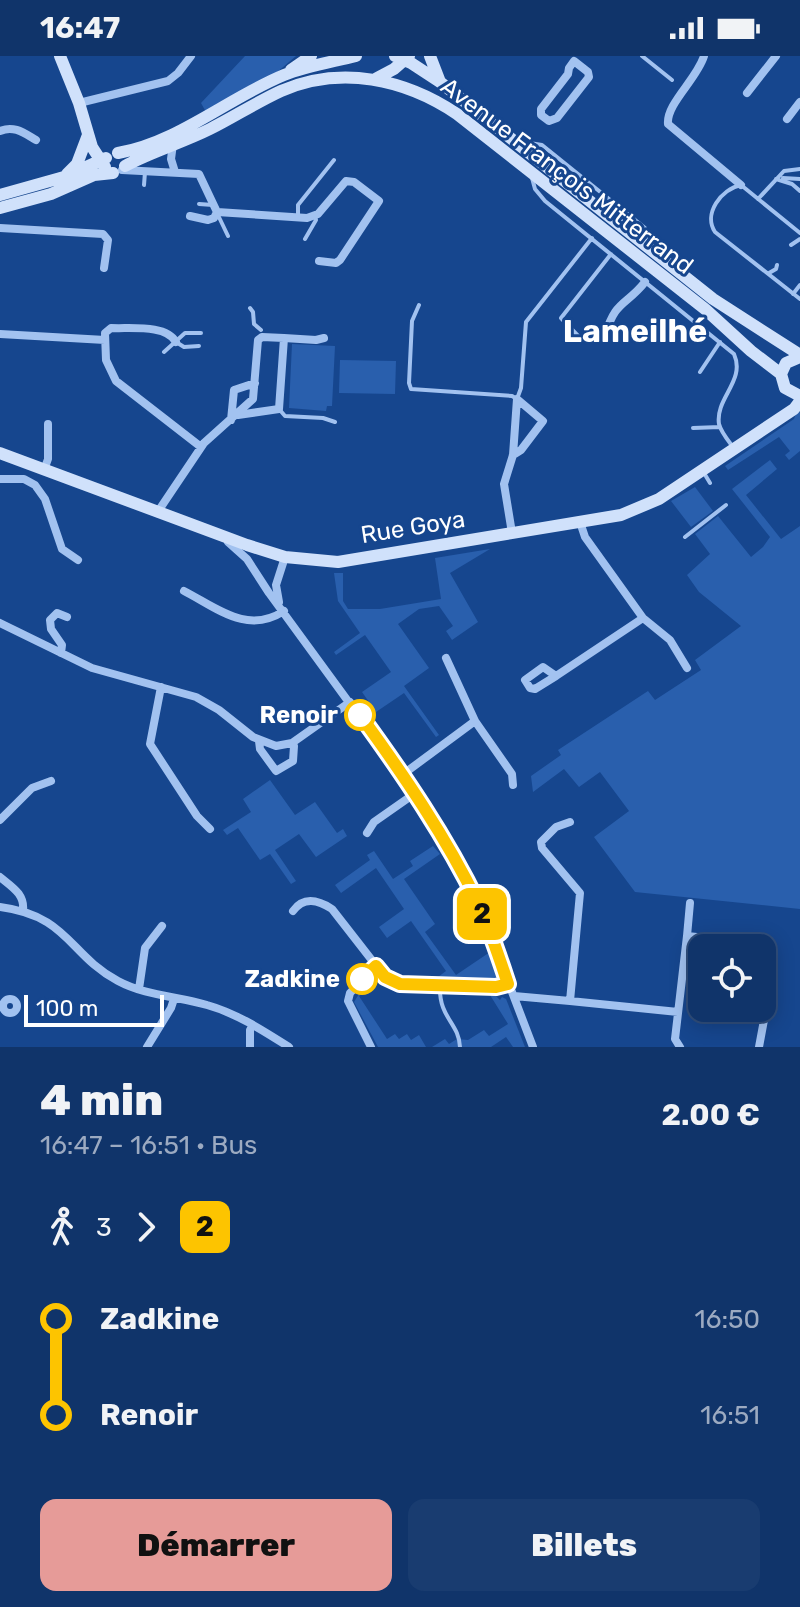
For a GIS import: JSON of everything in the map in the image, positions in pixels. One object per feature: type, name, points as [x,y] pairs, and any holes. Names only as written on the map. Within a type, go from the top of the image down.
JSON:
[{"type":"street","points":[[60,56],[92,147],[116,162],[147,170],[199,174],[215,208],[211,220],[190,216]]},
{"type":"street","points":[[79,103],[168,81],[191,56]]},
{"type":"street","points":[[285,75],[311,56]]},
{"type":"street","points":[[356,56],[365,72],[374,79],[389,72],[403,57]]},
{"type":"street","name":"Avenue François Mitterrand","points":[[0,208],[51,194],[94,175],[140,148],[285,75],[356,56]]},
{"type":"street","points":[[430,56],[440,82]]},
{"type":"street","points":[[704,56],[692,81],[671,109],[668,124],[741,185]]},
{"type":"street","points":[[747,93],[776,56]]},
{"type":"street","name":"Avenue François Mitterrand","points":[[403,57],[440,82],[713,299],[800,356]]},
{"type":"street","points":[[570,60],[588,72],[589,77],[557,118],[549,121],[540,111],[568,74],[570,60]]},
{"type":"street","name":"Avenue François Mitterrand","points":[[0,195],[173,144],[212,129],[292,87],[329,79],[374,79],[401,85],[457,114],[705,309],[781,374]]},
{"type":"street","points":[[787,119],[800,102]]},
{"type":"street","points":[[0,131],[12,128],[36,140]]},
{"type":"street","points":[[64,177],[77,164],[88,131]]},
{"type":"street","points":[[173,144],[171,159],[175,172]]},
{"type":"street","points":[[215,208],[315,216],[348,180],[379,201],[340,260],[329,263],[319,261]]},
{"type":"street","points":[[0,228],[109,236],[106,266]]},
{"type":"street","points":[[605,336],[610,318],[622,302],[637,293],[645,282]]},
{"type":"street","points":[[176,342],[173,336],[163,331],[111,328],[105,333],[108,367],[116,381],[201,447]]},
{"type":"street","points":[[157,514],[201,447],[254,398],[258,341],[262,333],[316,340],[322,334]]},
{"type":"street","points":[[0,334],[105,340]]},
{"type":"street","points":[[234,418],[279,409],[284,338]]},
{"type":"street","points":[[795,402],[783,384],[781,374],[786,363],[800,356]]},
{"type":"street","points":[[234,418],[233,391],[255,383]]},
{"type":"street","points":[[513,455],[521,450],[543,421],[517,399]]},
{"type":"street","points":[[512,533],[504,484],[513,455],[517,399]]},
{"type":"street","name":"Rue Goya","points":[[0,453],[217,535],[250,553],[311,562],[338,562],[634,511],[707,477],[795,402]]},
{"type":"street","points":[[30,481],[48,459],[48,424]]},
{"type":"street","points":[[0,479],[30,481],[45,499],[62,549],[78,560]]},
{"type":"street","points":[[580,522],[585,537],[643,618],[670,640],[687,668]]},
{"type":"street","points":[[250,553],[253,569],[402,775],[478,903],[533,1047]]},
{"type":"street","points":[[282,609],[276,590],[285,557]]},
{"type":"street","points":[[253,569],[268,581],[280,572]]},
{"type":"street","points":[[184,591],[244,622],[274,616],[282,609]]},
{"type":"street","points":[[61,653],[62,645],[53,633],[50,620],[57,613],[67,617]]},
{"type":"street","points":[[556,676],[643,618]]},
{"type":"street","points":[[0,623],[100,670],[204,700],[259,741],[280,747],[292,743],[350,702]]},
{"type":"street","points":[[446,658],[475,721],[512,774],[513,785]]},
{"type":"street","points":[[161,687],[150,744],[197,816],[210,829]]},
{"type":"street","points":[[402,775],[475,721]]},
{"type":"street","points":[[259,741],[260,749],[276,771],[293,761],[292,743]]},
{"type":"street","points":[[0,820],[32,788],[51,781]]},
{"type":"street","points":[[367,833],[374,822],[414,794]]},
{"type":"street","points":[[570,822],[556,827],[541,842],[542,848],[579,890],[584,905],[570,1001]]},
{"type":"street","points":[[0,877],[19,894],[24,902],[23,911]]},
{"type":"street","points":[[293,911],[301,902],[308,900],[321,902],[332,909],[385,977],[395,983],[496,987],[508,984]]},
{"type":"street","points":[[680,1047],[675,1039],[690,903]]},
{"type":"street","points":[[0,907],[23,911],[56,926],[118,981],[174,999],[218,1008],[289,1047]]},
{"type":"street","points":[[139,989],[145,948],[162,926]]},
{"type":"street","points":[[371,1047],[348,1001],[350,993],[376,966]]},
{"type":"street","points":[[514,996],[678,1012]]},
{"type":"street","points":[[147,1047],[174,999]]},
{"type":"street","points":[[759,1047],[764,1022]]},
{"type":"street","points":[[250,1047],[253,1025]]},
{"type":"lane","points":[[642,56],[672,80]]},
{"type":"lane","points":[[298,217],[298,205],[334,160]]},
{"type":"lane","points":[[758,199],[790,168],[800,169]]},
{"type":"lane","points":[[144,185],[147,170]]},
{"type":"lane","points":[[530,171],[535,189],[545,201],[734,354],[738,369],[719,417],[720,427],[735,450]]},
{"type":"lane","points":[[776,179],[800,179]]},
{"type":"lane","points":[[776,179],[792,184],[800,191]]},
{"type":"lane","points":[[791,245],[800,236],[741,185],[733,187],[713,207],[710,222],[715,232],[800,299]]},
{"type":"lane","points":[[724,195],[730,200]]},
{"type":"lane","points":[[199,204],[215,208],[228,236]]},
{"type":"lane","points":[[710,222],[717,215]]},
{"type":"lane","points":[[305,239],[316,220],[315,216]]},
{"type":"lane","points":[[419,305],[412,321],[411,389],[512,396],[517,399],[521,388],[526,322],[592,238]]},
{"type":"lane","points":[[605,336],[581,339],[561,318],[611,254]]},
{"type":"lane","points":[[767,273],[773,272],[777,265]]},
{"type":"lane","points":[[793,294],[800,285]]},
{"type":"lane","points":[[250,308],[254,324],[262,333]]},
{"type":"lane","points":[[164,352],[185,333],[201,333]]},
{"type":"lane","points":[[176,342],[184,347],[199,346]]},
{"type":"lane","points":[[700,372],[720,342]]},
{"type":"lane","points":[[254,398],[256,406],[263,411]]},
{"type":"lane","points":[[279,409],[285,416],[323,418],[335,422]]},
{"type":"lane","points":[[693,428],[720,427]]},
{"type":"lane","points":[[685,537],[726,505]]},
{"type":"lane","points":[[440,986],[441,1007],[459,1037],[460,1047]]},
{"type":"shaded area","points":[[245,56],[296,56],[275,74],[206,112],[201,103]]},
{"type":"shaded area","points":[[292,344],[335,346],[332,406],[327,406],[326,411],[289,408]]},
{"type":"shaded area","points":[[340,360],[396,361],[395,394],[339,393]]},
{"type":"shaded area","points":[[800,412],[800,451],[789,460],[785,455],[790,451],[779,437],[728,470],[725,466]]},
{"type":"shaded area","points":[[770,460],[777,469],[746,495],[781,539],[800,526],[800,909],[635,892],[594,837],[629,811],[600,772],[579,787],[564,769],[533,792],[531,776],[561,755],[558,750],[648,691],[655,700],[701,670],[695,660],[741,626],[699,592],[687,575],[710,554],[695,534],[718,516],[751,557],[763,547],[770,537],[732,489]]},
{"type":"shaded area","points":[[695,487],[713,511],[691,527],[671,501]]},
{"type":"shaded area","points":[[490,549],[450,573],[478,622],[452,640],[446,631],[453,626],[439,606],[419,609],[398,624],[429,668],[404,686],[439,735],[436,737],[404,693],[376,712],[362,692],[391,672],[365,635],[336,655],[334,652],[360,633],[338,601],[334,573],[343,573],[343,601],[348,609],[380,609],[441,599],[435,558]]},
{"type":"shaded area","points":[[270,780],[295,815],[315,802],[337,833],[343,829],[347,836],[316,857],[299,834],[275,850],[296,881],[291,884],[270,854],[260,860],[238,828],[227,835],[223,830],[251,812],[243,799]]},
{"type":"shaded area","points":[[433,846],[440,854],[404,879],[435,924],[425,932],[456,975],[490,952],[498,975],[495,981],[438,977],[446,971],[411,921],[387,938],[379,927],[404,909],[376,868],[341,893],[335,885],[370,860],[367,855],[374,851],[393,879],[413,866],[410,861]]},
{"type":"shaded area","points":[[373,980],[376,985],[359,996],[387,1039],[395,1034],[399,1039],[407,1034],[411,1040],[419,1035],[426,1047],[378,1047],[354,1002],[365,984]]},
{"type":"shaded area","points":[[494,994],[500,1000],[502,997],[506,999],[525,1047],[513,1047],[506,1037],[491,1047],[432,1047],[445,1039],[449,1044],[457,1039],[468,1040],[484,1030],[489,1036],[508,1024],[490,995]]},
{"type":"bus line","name":"2","points":[[360,715],[402,775],[468,883],[486,921],[508,984],[496,987],[400,984],[385,977],[376,966],[362,979]]},
{"type":"place","name":"Renoir","points":[[360,715]]},
{"type":"place","name":"Zadkine","points":[[362,979]]},
{"type":"district","name":"Lameilhé","points":[[635,331]]}]
